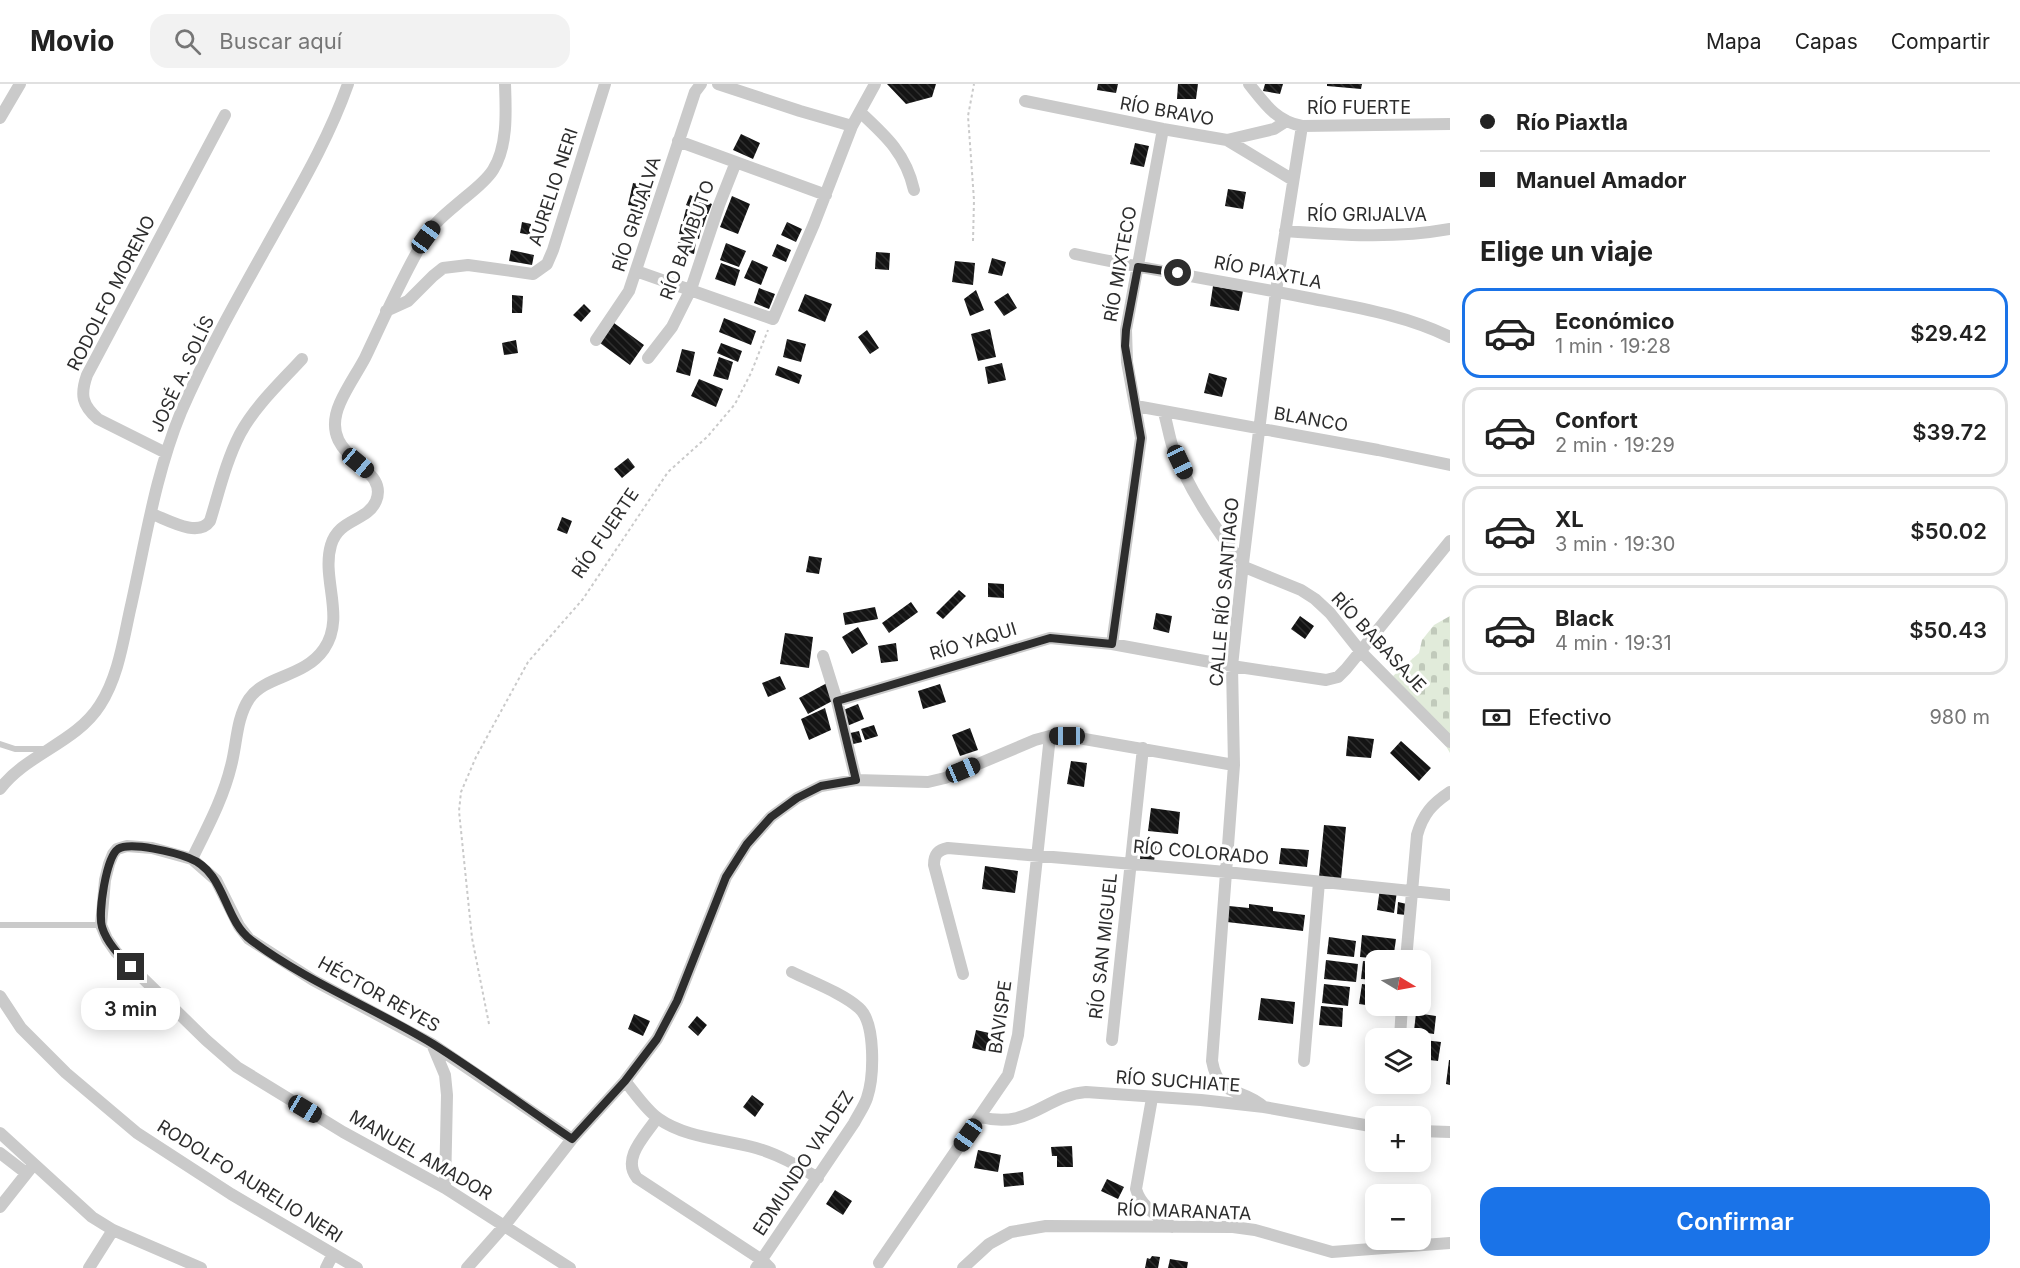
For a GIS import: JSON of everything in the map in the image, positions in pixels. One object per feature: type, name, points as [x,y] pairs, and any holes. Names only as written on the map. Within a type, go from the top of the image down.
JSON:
[{"type":"street","points":[[0,118],[20,84]]},
{"type":"street","name":"JOSÉ A. SOLÍS","points":[[51,749],[86,723],[101,704],[112,680],[121,654],[166,453],[181,412],[308,173],[336,117],[348,84]]},
{"type":"street","points":[[101,925],[102,901],[109,864],[117,849],[128,846],[152,848],[192,859],[221,799],[232,764],[242,713],[256,690],[307,666],[325,647],[334,623],[328,567],[333,539],[344,525],[370,509],[376,501],[378,491],[376,482],[369,472],[346,453],[338,443],[335,429],[340,402],[364,360],[386,311],[433,226],[492,172],[502,146],[506,110],[505,84]]},
{"type":"street","name":"AURELIO NERI","points":[[386,311],[408,301],[443,268],[468,265],[494,267],[525,274],[540,271],[547,264],[605,84]]},
{"type":"street","points":[[718,84],[852,126]]},
{"type":"street","points":[[636,271],[773,319],[826,195],[852,126],[875,84]]},
{"type":"street","name":"RÍO FUERTE","points":[[1249,84],[1266,105],[1285,122],[1302,126],[1450,124]]},
{"type":"street","name":"RÍO GRIJALVA","points":[[597,340],[619,308],[636,271],[678,141],[698,88]]},
{"type":"street","name":"RÍO BRAVO","points":[[1025,101],[1227,140],[1293,180]]},
{"type":"street","points":[[860,112],[895,147],[911,176],[914,190]]},
{"type":"street","name":"RODOLFO MORENO","points":[[166,453],[98,419],[88,411],[83,400],[83,388],[87,375],[225,116]]},
{"type":"street","points":[[1227,140],[1274,129],[1285,122]]},
{"type":"street","name":"CALLE RÍO SANTIAGO","points":[[1264,1107],[1256,1099],[1227,1089],[1220,1083],[1214,1075],[1212,1061],[1234,765],[1232,666],[1276,291],[1302,126]]},
{"type":"street","name":"RÍO MIXTECO","points":[[1112,644],[1141,438],[1125,346],[1126,330],[1163,129]]},
{"type":"street","points":[[678,141],[826,195]]},
{"type":"street","name":"RÍO BAMBUTO","points":[[648,358],[672,327],[691,289],[736,162]]},
{"type":"street","name":"RÍO GRIJALVA","points":[[1285,231],[1344,236],[1420,234],[1450,229]]},
{"type":"street","name":"RÍO PIAXTLA","points":[[1075,254],[1391,315],[1427,326],[1450,337]]},
{"type":"street","points":[[152,514],[192,529],[206,526],[210,521],[227,466],[241,433],[256,410],[302,359]]},
{"type":"street","name":"BLANCO","points":[[1136,406],[1450,465]]},
{"type":"street","name":"RÍO BABASAJE","points":[[1164,413],[1173,446],[1195,493],[1221,537],[1243,565],[1301,590],[1315,599],[1330,613],[1361,652],[1450,742]]},
{"type":"street","name":"RÍO YAQUI","points":[[837,701],[1050,638],[1112,644],[1326,680],[1338,676],[1361,652],[1450,541]]},
{"type":"street","points":[[823,656],[837,701],[856,780]]},
{"type":"street","points":[[467,1268],[505,1226],[572,1139],[625,1081],[657,1039],[677,1001],[726,877],[747,844],[771,817],[797,798],[821,786],[856,780],[928,782],[945,778],[1035,740],[1050,736],[1067,736],[1234,765]]},
{"type":"street","name":"BAVISPE","points":[[879,1263],[981,1117],[1008,1075],[1014,1057],[1050,736]]},
{"type":"street","name":"RÍO SAN MIGUEL","points":[[1112,1040],[1143,748]]},
{"type":"street","points":[[0,789],[21,768],[51,749]]},
{"type":"street","points":[[1407,950],[1417,835],[1427,810],[1450,792]]},
{"type":"street","name":"RÍO COLORADO","points":[[963,974],[934,865],[934,857],[941,849],[1226,872],[1450,895]]},
{"type":"street","name":"HÉCTOR REYES","points":[[192,859],[216,880],[239,926],[249,939],[313,980],[432,1044],[572,1139]]},
{"type":"street","points":[[1304,1061],[1320,882]]},
{"type":"street","name":"MANUEL AMADOR","points":[[101,925],[116,952],[237,1067],[343,1131],[445,1188],[570,1268]]},
{"type":"street","name":"EDMUNDO VALDEZ","points":[[763,1265],[867,1099],[872,1078],[869,1032],[861,1009],[792,972]]},
{"type":"street","name":"RODOLFO AURELIO NERI","points":[[0,996],[21,1028],[66,1073],[137,1132],[231,1194],[357,1268]]},
{"type":"street","points":[[432,1044],[445,1075],[447,1095],[445,1188]]},
{"type":"street","points":[[625,1081],[657,1118],[689,1133],[777,1154],[818,1178]]},
{"type":"street","name":"RÍO SUCHIATE","points":[[981,1117],[1010,1120],[1079,1093],[1202,1100],[1264,1107],[1365,1125]]},
{"type":"street","points":[[1152,1098],[1136,1189],[1144,1206],[1172,1227]]},
{"type":"street","points":[[657,1118],[632,1155],[631,1171],[637,1178],[763,1265]]},
{"type":"street","points":[[1431,1131],[1450,1132]]},
{"type":"street","points":[[0,1133],[30,1169]]},
{"type":"street","points":[[0,1153],[30,1169],[92,1217],[113,1230],[201,1268]]},
{"type":"street","points":[[0,1207],[30,1169]]},
{"type":"street","name":"RÍO MARANATA","points":[[963,1268],[989,1244],[1011,1232],[1046,1226],[1233,1227],[1255,1230],[1332,1252],[1450,1243]]},
{"type":"street","points":[[89,1268],[113,1230]]},
{"type":"street","points":[[326,1268],[333,1254]]},
{"type":"lane","points":[[0,744],[15,749],[51,749]]},
{"type":"lane","points":[[0,925],[101,925]]},
{"type":"path","points":[[973,241],[974,200],[968,116],[974,84]]},
{"type":"path","name":"RÍO FUERTE","points":[[489,1024],[472,938],[459,811],[461,792],[476,757],[528,663],[583,599],[668,472],[708,436],[735,404],[751,373],[773,319]]},
{"type":"green space","points":[[1450,616],[1450,753],[1427,714],[1393,676],[1419,653],[1422,640],[1434,625]]},
{"type":"building","points":[[887,84],[936,84],[932,97],[906,104]]},
{"type":"building","points":[[1098,84],[1118,84],[1116,93],[1097,90]]},
{"type":"building","points":[[1178,84],[1198,84],[1196,99],[1177,99]]},
{"type":"building","points":[[1265,84],[1283,84],[1280,94],[1263,91]]},
{"type":"building","points":[[1327,84],[1362,84],[1361,89],[1327,86]]},
{"type":"building","points":[[741,134],[760,143],[753,159],[733,150]]},
{"type":"building","points":[[1135,143],[1149,146],[1144,167],[1130,164]]},
{"type":"building","points":[[633,183],[652,187],[647,209],[628,205]]},
{"type":"building","points":[[1228,189],[1246,192],[1243,209],[1225,206]]},
{"type":"building","points":[[690,195],[712,204],[708,214],[686,205]]},
{"type":"building","points":[[732,196],[750,204],[738,234],[720,227]]},
{"type":"building","points":[[686,209],[707,215],[703,227],[683,221]]},
{"type":"building","points":[[522,222],[531,224],[530,235],[520,233]]},
{"type":"building","points":[[787,222],[802,229],[796,242],[781,235]]},
{"type":"building","points":[[681,224],[701,229],[699,239],[679,234]]},
{"type":"building","points":[[679,239],[696,242],[694,254],[677,250]]},
{"type":"building","points":[[726,243],[746,251],[739,267],[720,260]]},
{"type":"building","points":[[777,244],[791,250],[786,262],[772,256]]},
{"type":"building","points":[[511,250],[534,255],[532,265],[509,261]]},
{"type":"building","points":[[876,252],[890,253],[889,270],[875,269]]},
{"type":"building","points":[[992,258],[1006,262],[1002,276],[988,273]]},
{"type":"building","points":[[752,260],[768,267],[761,285],[744,278]]},
{"type":"building","points":[[955,261],[975,263],[973,285],[952,282]]},
{"type":"building","points":[[721,263],[740,270],[735,286],[715,279]]},
{"type":"building","points":[[1213,286],[1243,291],[1239,311],[1210,306]]},
{"type":"building","points":[[759,288],[775,294],[769,309],[754,303]]},
{"type":"building","points":[[976,290],[984,310],[970,316],[964,299]]},
{"type":"building","points":[[1008,293],[1017,308],[1004,316],[994,302]]},
{"type":"building","points":[[805,294],[832,304],[825,322],[798,311]]},
{"type":"building","points":[[512,295],[523,296],[522,313],[512,313]]},
{"type":"building","points":[[584,304],[591,311],[581,322],[573,315]]},
{"type":"building","points":[[724,318],[756,331],[751,345],[719,332]]},
{"type":"building","points":[[614,323],[644,345],[630,365],[600,343]]},
{"type":"building","points":[[990,329],[996,357],[978,361],[971,334]]},
{"type":"building","points":[[867,330],[879,348],[870,354],[858,337]]},
{"type":"building","points":[[787,339],[806,344],[801,362],[783,357]]},
{"type":"building","points":[[516,340],[518,353],[504,355],[502,343]]},
{"type":"building","points":[[721,343],[742,351],[738,362],[717,353]]},
{"type":"building","points":[[682,349],[695,352],[690,376],[676,372]]},
{"type":"building","points":[[719,357],[733,362],[728,380],[713,376]]},
{"type":"building","points":[[1002,363],[1006,380],[988,384],[985,367]]},
{"type":"building","points":[[778,366],[802,375],[799,384],[775,375]]},
{"type":"building","points":[[1209,373],[1227,378],[1222,397],[1204,393]]},
{"type":"building","points":[[699,379],[723,389],[716,407],[691,396]]},
{"type":"building","points":[[628,458],[635,467],[622,478],[614,469]]},
{"type":"building","points":[[562,517],[572,521],[567,534],[557,530]]},
{"type":"building","points":[[809,556],[822,558],[819,574],[806,572]]},
{"type":"building","points":[[988,583],[1004,584],[1004,598],[988,597]]},
{"type":"building","points":[[959,590],[966,596],[943,619],[936,613]]},
{"type":"building","points":[[911,602],[918,612],[889,633],[882,623]]},
{"type":"building","points":[[875,607],[878,619],[845,625],[843,613]]},
{"type":"building","points":[[1156,613],[1172,616],[1169,633],[1153,629]]},
{"type":"building","points":[[1300,616],[1314,626],[1305,639],[1291,629]]},
{"type":"building","points":[[858,627],[868,644],[852,654],[842,637]]},
{"type":"building","points":[[785,633],[813,637],[809,668],[780,664]]},
{"type":"building","points":[[896,643],[898,661],[881,663],[878,646]]},
{"type":"building","points":[[780,676],[786,689],[768,697],[762,683]]},
{"type":"building","points":[[827,683],[836,699],[808,714],[799,698]]},
{"type":"building","points":[[940,684],[946,702],[923,709],[918,691]]},
{"type":"building","points":[[858,704],[864,719],[847,726],[841,711]]},
{"type":"building","points":[[825,708],[831,730],[809,740],[801,719]]},
{"type":"building","points":[[874,725],[878,736],[865,740],[861,729]]},
{"type":"building","points":[[970,728],[978,750],[960,756],[952,735]]},
{"type":"building","points":[[859,731],[862,742],[849,745],[846,734]]},
{"type":"building","points":[[1348,736],[1374,739],[1371,758],[1346,756]]},
{"type":"building","points":[[1401,741],[1431,768],[1419,781],[1390,753]]},
{"type":"building","points":[[1071,761],[1087,763],[1084,787],[1067,784]]},
{"type":"building","points":[[1151,808],[1180,812],[1178,834],[1148,831]]},
{"type":"building","points":[[1324,825],[1346,827],[1341,879],[1319,877]]},
{"type":"building","points":[[1142,841],[1157,842],[1154,861],[1140,859]]},
{"type":"building","points":[[1281,848],[1309,850],[1307,867],[1279,864]]},
{"type":"building","points":[[985,866],[1018,871],[1015,893],[982,889]]},
{"type":"building","points":[[1380,888],[1397,891],[1394,913],[1377,910]]},
{"type":"building","points":[[1398,902],[1407,904],[1406,915],[1397,914]]},
{"type":"building","points":[[1249,904],[1273,907],[1273,911],[1305,915],[1303,931],[1227,922],[1229,906],[1249,908]]},
{"type":"building","points":[[1362,935],[1396,939],[1394,950],[1365,950],[1365,957],[1360,957]]},
{"type":"building","points":[[1329,937],[1356,941],[1354,957],[1327,954]]},
{"type":"building","points":[[1326,960],[1358,964],[1356,982],[1324,979]]},
{"type":"building","points":[[1363,961],[1365,961],[1365,979],[1361,979]]},
{"type":"building","points":[[1324,984],[1350,987],[1348,1006],[1322,1003]]},
{"type":"building","points":[[1362,984],[1365,984],[1365,1005],[1359,1004]]},
{"type":"building","points":[[1261,998],[1295,1002],[1293,1024],[1258,1020]]},
{"type":"building","points":[[1321,1006],[1343,1008],[1342,1027],[1319,1025]]},
{"type":"building","points":[[634,1014],[650,1021],[643,1036],[628,1029]]},
{"type":"building","points":[[697,1016],[707,1025],[698,1036],[688,1027]]},
{"type":"building","points":[[1416,1016],[1436,1016],[1434,1034],[1431,1034],[1431,1028],[1414,1028]]},
{"type":"building","points":[[976,1030],[998,1035],[993,1053],[972,1048]]},
{"type":"building","points":[[1431,1041],[1441,1042],[1438,1061],[1431,1060]]},
{"type":"building","points":[[1450,1060],[1450,1085],[1446,1084]]},
{"type":"building","points":[[752,1095],[764,1104],[755,1117],[743,1107]]},
{"type":"building","points":[[1072,1146],[1073,1167],[1057,1167],[1057,1156],[1052,1156],[1051,1147]]},
{"type":"building","points":[[978,1150],[1001,1155],[998,1172],[974,1168]]},
{"type":"building","points":[[1023,1172],[1024,1185],[1004,1187],[1003,1174]]},
{"type":"building","points":[[1107,1179],[1124,1187],[1118,1199],[1101,1191]]},
{"type":"building","points":[[835,1190],[852,1201],[843,1215],[826,1204]]},
{"type":"building","points":[[1152,1256],[1160,1257],[1158,1268],[1145,1268],[1147,1258],[1150,1259]]},
{"type":"building","points":[[1170,1259],[1188,1262],[1187,1268],[1168,1268]]},
{"type":"route","points":[[131,967],[116,952],[101,925],[105,880],[113,854],[117,849],[128,846],[152,848],[192,859],[216,880],[232,915],[249,939],[313,980],[432,1044],[572,1139],[625,1081],[657,1039],[692,966],[726,877],[747,844],[771,817],[797,798],[821,786],[856,780],[837,701],[1050,638],[1112,644],[1141,438],[1127,362],[1126,330],[1138,267],[1178,273]]}]
